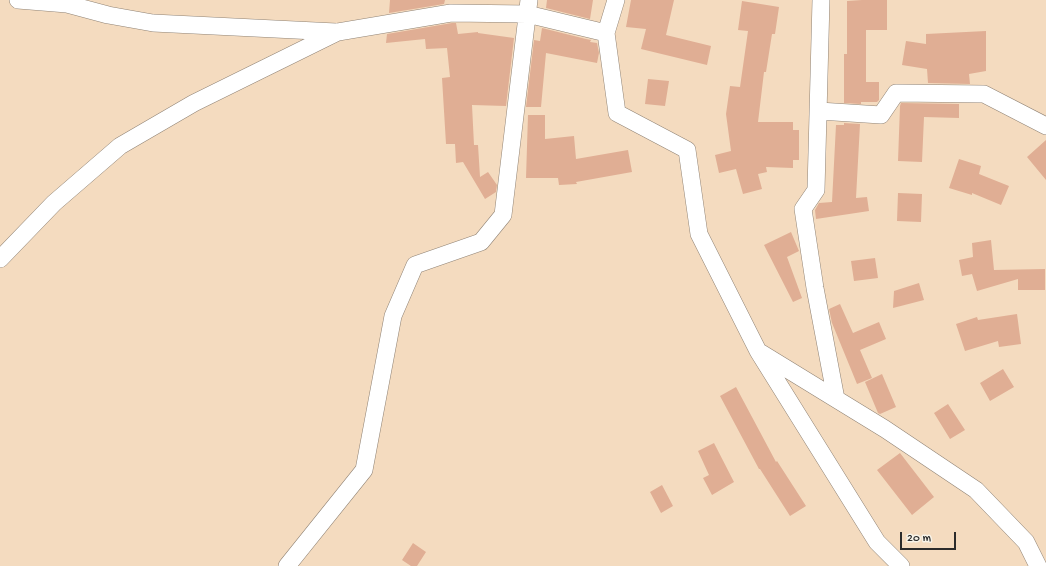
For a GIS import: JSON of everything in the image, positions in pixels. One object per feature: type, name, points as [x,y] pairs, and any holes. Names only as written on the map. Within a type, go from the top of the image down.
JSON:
[{"type":"street","points":[[18,0],[67,4],[108,15],[153,22],[338,32],[451,12],[528,7],[606,33]]},
{"type":"street","points":[[616,0],[606,33],[617,113],[687,150],[699,234],[758,351],[877,542],[901,566]]},
{"type":"street","points":[[821,0],[816,190],[803,209],[815,288],[836,399]]},
{"type":"street","points":[[287,566],[364,470],[393,316],[414,265],[481,242],[503,215],[528,7]]},
{"type":"street","points":[[0,259],[54,204],[120,146],[194,103],[338,32]]},
{"type":"street","points":[[819,111],[881,115],[896,93],[984,94],[1046,126]]},
{"type":"street","points":[[758,351],[885,429],[976,490],[1026,542],[1038,566]]},
{"type":"building","points":[[390,0],[445,0],[444,4],[389,13]]},
{"type":"building","points":[[547,0],[593,0],[590,19],[546,8]]},
{"type":"building","points":[[631,0],[674,0],[666,35],[711,46],[707,65],[641,49],[646,29],[626,27]]},
{"type":"building","points":[[887,0],[887,30],[866,30],[866,82],[879,82],[879,100],[877,102],[861,102],[861,104],[844,103],[844,54],[847,54],[847,1]]},
{"type":"building","points":[[742,1],[779,7],[775,34],[772,34],[766,72],[764,72],[758,122],[793,122],[793,130],[799,130],[799,160],[793,160],[793,168],[766,167],[767,172],[758,174],[762,189],[743,194],[736,169],[719,173],[715,155],[731,151],[726,114],[730,86],[740,87],[748,31],[738,30]]},
{"type":"building","points":[[456,23],[458,34],[478,32],[514,38],[506,106],[472,105],[474,145],[478,145],[480,177],[488,172],[497,185],[496,192],[485,199],[463,162],[456,163],[455,144],[446,144],[442,78],[450,77],[447,48],[426,49],[425,39],[386,43],[387,34]]},
{"type":"building","points":[[542,28],[591,40],[590,42],[597,43],[599,53],[597,63],[546,53],[541,107],[526,107],[534,40],[540,41]]},
{"type":"building","points":[[986,31],[986,71],[969,74],[970,84],[928,83],[927,69],[902,65],[906,41],[926,44],[926,34]]},
{"type":"building","points":[[648,79],[669,81],[665,106],[645,104]]},
{"type":"building","points":[[901,103],[959,104],[959,118],[924,117],[922,162],[898,161]]},
{"type":"building","points":[[528,115],[545,115],[545,139],[574,136],[576,159],[628,150],[632,172],[576,182],[577,184],[559,185],[558,178],[526,178]]},
{"type":"building","points":[[844,123],[860,124],[856,198],[867,197],[869,211],[816,219],[815,210],[819,203],[832,202],[836,125],[844,125]]},
{"type":"building","points":[[1046,140],[1046,180],[1027,157]]},
{"type":"building","points":[[959,159],[981,166],[979,174],[1009,186],[1001,205],[972,193],[972,195],[949,188]]},
{"type":"building","points":[[898,193],[922,194],[921,222],[897,221]]},
{"type":"building","points":[[791,232],[799,251],[787,257],[802,298],[793,302],[764,245]]},
{"type":"building","points":[[991,240],[994,270],[1045,269],[1045,290],[1018,290],[1018,279],[977,291],[972,274],[962,276],[959,260],[973,257],[972,243]]},
{"type":"building","points":[[875,258],[878,278],[854,281],[851,261]]},
{"type":"building","points":[[919,283],[924,300],[893,308],[894,291]]},
{"type":"building","points":[[840,304],[853,333],[879,322],[886,339],[860,350],[872,378],[857,384],[832,323],[829,309]]},
{"type":"building","points":[[1017,314],[1021,344],[999,347],[998,341],[965,351],[956,324],[977,317],[978,320]]},
{"type":"building","points":[[1003,369],[1014,387],[990,401],[980,383]]},
{"type":"building","points":[[882,374],[896,407],[880,414],[878,413],[865,382]]},
{"type":"building","points":[[736,387],[776,462],[777,461],[806,506],[790,516],[759,469],[720,396]]},
{"type":"building","points":[[948,404],[965,430],[950,439],[934,413]]},
{"type":"building","points":[[714,443],[734,482],[712,495],[703,478],[709,475],[698,451]]},
{"type":"building","points":[[900,453],[934,497],[912,515],[877,470]]},
{"type":"building","points":[[662,485],[673,506],[661,513],[650,492]]},
{"type":"building","points":[[413,543],[426,552],[417,566],[411,566],[402,560]]}]
